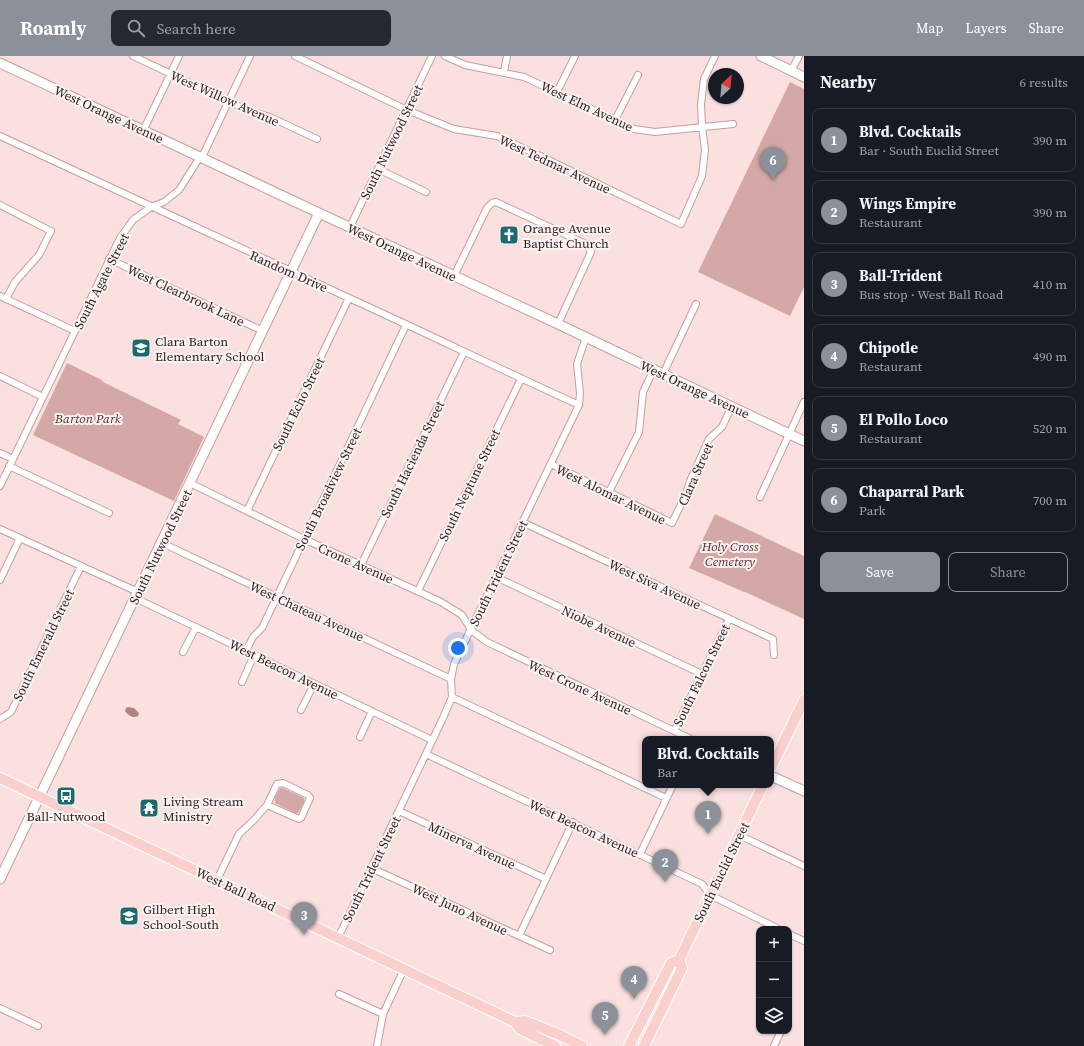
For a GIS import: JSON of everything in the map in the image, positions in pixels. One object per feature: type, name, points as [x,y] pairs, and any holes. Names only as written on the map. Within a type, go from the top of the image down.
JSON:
[{"type":"main road","points":[[774,763],[800,717],[804,700]]},
{"type":"main road","name":"West Ball Road","points":[[0,778],[515,1022],[520,1029],[555,1046]]},
{"type":"main road","name":"South Euclid Street","points":[[629,1046],[671,963],[679,960],[762,788]]},
{"type":"main road","name":"South Euclid Street","points":[[644,1046],[682,968],[679,960]]},
{"type":"main road","name":"West Ball Road","points":[[515,1022],[525,1021],[560,1035],[582,1046]]},
{"type":"street","name":"West Willow Avenue","points":[[133,56],[247,110],[270,117],[317,139]]},
{"type":"street","points":[[143,131],[179,56]]},
{"type":"street","name":"South Agate Street","points":[[0,486],[120,238],[134,220],[151,207],[164,202],[179,190],[204,153],[250,56]]},
{"type":"street","name":"West Tedmar Avenue","points":[[295,56],[407,110],[454,129],[497,136],[681,224],[702,176],[705,150],[702,127]]},
{"type":"street","name":"South Nutwood Street","points":[[350,227],[432,56]]},
{"type":"street","name":"West Elm Avenue","points":[[445,56],[465,65],[524,77],[634,129],[655,132],[733,124]]},
{"type":"street","points":[[504,72],[507,56]]},
{"type":"street","points":[[557,92],[575,56]]},
{"type":"street","points":[[702,127],[700,104],[704,79],[715,56]]},
{"type":"street","points":[[761,56],[804,77]]},
{"type":"street","points":[[791,71],[799,56]]},
{"type":"street","name":"West Orange Avenue","points":[[0,63],[586,337],[804,441]]},
{"type":"street","points":[[615,120],[638,75]]},
{"type":"street","name":"Random Drive","points":[[0,136],[579,405]]},
{"type":"street","points":[[378,169],[426,192]]},
{"type":"street","points":[[454,276],[487,208],[492,203],[496,202],[586,244],[591,252],[558,324]]},
{"type":"street","points":[[0,205],[51,231],[39,255],[3,298],[75,331]]},
{"type":"street","name":"South Nutwood Street","points":[[0,880],[319,213]]},
{"type":"street","name":"West Clearbrook Lane","points":[[109,259],[263,331]]},
{"type":"street","name":"South Echo Street","points":[[247,510],[349,298]]},
{"type":"street","points":[[663,374],[696,304]]},
{"type":"street","name":"South Broadview Street","points":[[246,651],[253,637],[262,628],[406,325]]},
{"type":"street","name":"South Trident Street","points":[[338,938],[452,697],[451,679],[454,664],[579,405],[580,393],[577,364],[586,337]]},
{"type":"street","name":"South Hacienda Street","points":[[361,565],[464,352]]},
{"type":"street","points":[[609,492],[639,432],[643,392],[654,369]]},
{"type":"street","points":[[0,376],[43,397]]},
{"type":"street","name":"South Neptune Street","points":[[418,591],[521,379]]},
{"type":"street","points":[[760,497],[804,402]]},
{"type":"street","name":"Clara Street","points":[[672,523],[709,439],[722,427],[732,406]]},
{"type":"street","points":[[0,453],[12,459]]},
{"type":"street","name":"West Alomar Avenue","points":[[551,464],[672,523]]},
{"type":"street","points":[[9,466],[109,513]]},
{"type":"street","name":"Crone Avenue","points":[[190,483],[304,539],[441,602],[462,615],[471,630]]},
{"type":"street","name":"West Siva Avenue","points":[[522,522],[773,639],[774,656]]},
{"type":"street","name":"West Beacon Avenue","points":[[0,529],[81,566],[196,627],[432,740]]},
{"type":"street","points":[[0,580],[20,538]]},
{"type":"street","name":"West Chateau Avenue","points":[[162,543],[451,679]]},
{"type":"street","name":"South Emerald Street","points":[[0,719],[11,712],[81,566]]},
{"type":"street","name":"Niobe Avenue","points":[[496,577],[702,674]]},
{"type":"street","name":"South Falcon Street","points":[[674,731],[729,619]]},
{"type":"street","points":[[183,652],[196,627]]},
{"type":"street","name":"West Crone Avenue","points":[[471,630],[487,642],[511,654],[685,736]]},
{"type":"street","points":[[242,682],[254,655]]},
{"type":"street","points":[[301,710],[314,684]]},
{"type":"street","points":[[452,697],[642,787]]},
{"type":"street","points":[[360,737],[372,711]]},
{"type":"street","name":"West Beacon Avenue","points":[[426,754],[702,884],[710,896],[773,926]]},
{"type":"street","points":[[774,777],[804,791]]},
{"type":"street","points":[[217,880],[239,834],[267,805],[278,783],[283,783],[308,795],[310,798],[301,818],[299,819],[267,805]]},
{"type":"street","points":[[645,788],[666,798]]},
{"type":"street","points":[[640,854],[671,788]]},
{"type":"street","name":"Minerva Avenue","points":[[399,811],[546,879]]},
{"type":"street","points":[[519,936],[573,822]]},
{"type":"street","points":[[739,835],[804,866]]},
{"type":"street","name":"West Juno Avenue","points":[[371,868],[550,950]]},
{"type":"street","points":[[792,935],[804,941]]},
{"type":"street","points":[[377,1046],[383,1014],[404,969]]},
{"type":"street","points":[[339,994],[383,1014]]},
{"type":"street","points":[[0,1008],[38,1026]]},
{"type":"street","points":[[776,1045],[780,1034]]},
{"type":"green space","points":[[790,82],[804,89],[804,287],[790,316],[698,272]]},
{"type":"green space","name":"Barton Park","points":[[67,363],[181,420],[178,424],[204,437],[174,501],[33,435]]},
{"type":"green space","name":"Holy Cross Cemetery","points":[[715,514],[804,556],[804,619],[689,568]]},
{"type":"green space","points":[[280,788],[304,798],[304,802],[298,813],[275,803],[275,798]]},
{"type":"shaded area","points":[[128,707],[134,708],[139,713],[138,716],[132,717],[128,714],[125,711]]},
{"type":"place","name":"Chaparral Park","points":[[773,180]]},
{"type":"place","name":"Orange Avenue Baptist Church","points":[[509,235]]},
{"type":"place","name":"Clara Barton Elementary School","points":[[141,348]]},
{"type":"place","name":"Ball-Nutwood","points":[[66,796]]},
{"type":"place","name":"Living Stream Ministry","points":[[149,808]]},
{"type":"place","name":"Blvd. Cocktails","points":[[708,834]]},
{"type":"place","name":"Wings Empire","points":[[665,882]]},
{"type":"place","name":"Gilbert High School-South","points":[[129,916]]},
{"type":"place","name":"Ball-Trident","points":[[304,935]]},
{"type":"place","name":"Chipotle","points":[[634,999]]},
{"type":"place","name":"El Pollo Loco","points":[[605,1035]]}]
